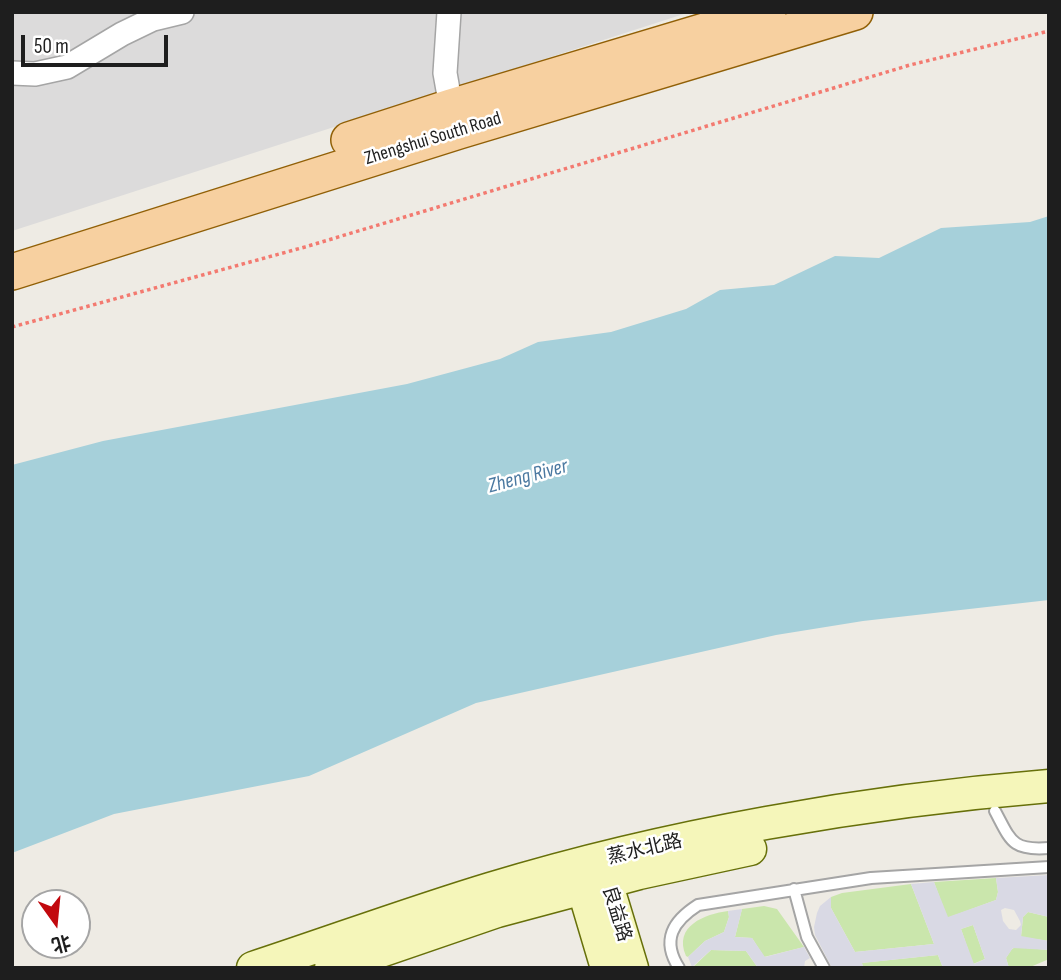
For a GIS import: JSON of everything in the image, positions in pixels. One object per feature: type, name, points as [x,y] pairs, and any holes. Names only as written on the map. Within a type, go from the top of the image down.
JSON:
[{"type":"main road","name":"Zhengshui South Road","points":[[12,249],[451,107],[768,12]]},
{"type":"main road","name":"Zhengshui South Road","points":[[12,272],[459,131],[855,12]]},
{"type":"main road","name":"蒸水北路","points":[[331,968],[498,911],[592,874],[753,826],[990,790],[1049,786]]},
{"type":"main road","name":"蒸水北路","points":[[253,968],[491,889],[875,827],[995,811],[1049,807]]},
{"type":"main road","name":"良益路","points":[[592,874],[607,968]]},
{"type":"main road","name":"良益路","points":[[592,874],[632,968]]},
{"type":"street","points":[[12,73],[35,74],[67,67],[153,19],[182,12]]},
{"type":"street","points":[[449,12],[445,73],[451,107]]},
{"type":"lane","points":[[995,811],[1009,838],[1016,844],[1031,849],[1049,848]]},
{"type":"lane","points":[[679,968],[671,951],[675,923],[698,905],[871,878],[1049,867]]},
{"type":"lane","points":[[794,889],[807,937],[824,968]]},
{"type":"path","points":[[12,327],[305,247],[910,65],[1049,31]]},
{"type":"shaded area","points":[[12,12],[690,12],[12,231]]},
{"type":"shaded area","points":[[1049,875],[1049,917],[1028,912],[1023,917],[1021,936],[1049,941],[1049,950],[1013,948],[1006,958],[1009,968],[943,968],[938,955],[862,963],[864,968],[832,968],[815,935],[817,913],[820,906],[831,897],[831,908],[855,952],[934,944],[911,884],[934,882],[948,917],[996,900],[996,878]],"holes":[[[1001,910],[1014,910],[1020,921],[1021,925],[1016,930],[1009,929],[1003,921]],[[973,925],[985,959],[974,964],[961,929]]]},
{"type":"shaded area","points":[[742,909],[735,937],[752,938],[765,957],[804,947],[810,958],[805,961],[804,968],[758,968],[746,951],[711,950],[692,967],[688,957],[705,941],[724,932],[729,917],[728,911]]},
{"type":"green space","points":[[996,878],[996,900],[947,918],[934,882]]},
{"type":"green space","points":[[911,884],[934,944],[855,952],[831,908],[831,897],[842,893]]},
{"type":"green space","points":[[764,906],[777,909],[804,947],[764,957],[752,938],[735,937],[742,909]]},
{"type":"green space","points":[[728,911],[729,917],[724,932],[705,941],[686,956],[683,946],[688,929],[701,919]]},
{"type":"green space","points":[[1028,912],[1049,917],[1049,941],[1021,937],[1023,917]]},
{"type":"green space","points":[[973,925],[985,959],[973,964],[961,929]]},
{"type":"green space","points":[[1015,947],[1049,950],[1049,959],[1028,968],[1009,968],[1006,958]]},
{"type":"green space","points":[[711,950],[746,951],[758,968],[692,968]]},
{"type":"green space","points":[[938,955],[943,968],[864,968],[861,963]]},
{"type":"water","name":"Zheng River","points":[[1049,216],[1049,600],[863,621],[776,635],[476,703],[309,776],[114,814],[12,853],[12,465],[103,441],[407,384],[500,359],[538,342],[611,332],[686,309],[720,290],[774,285],[835,256],[879,258],[941,228],[1030,222]]}]
